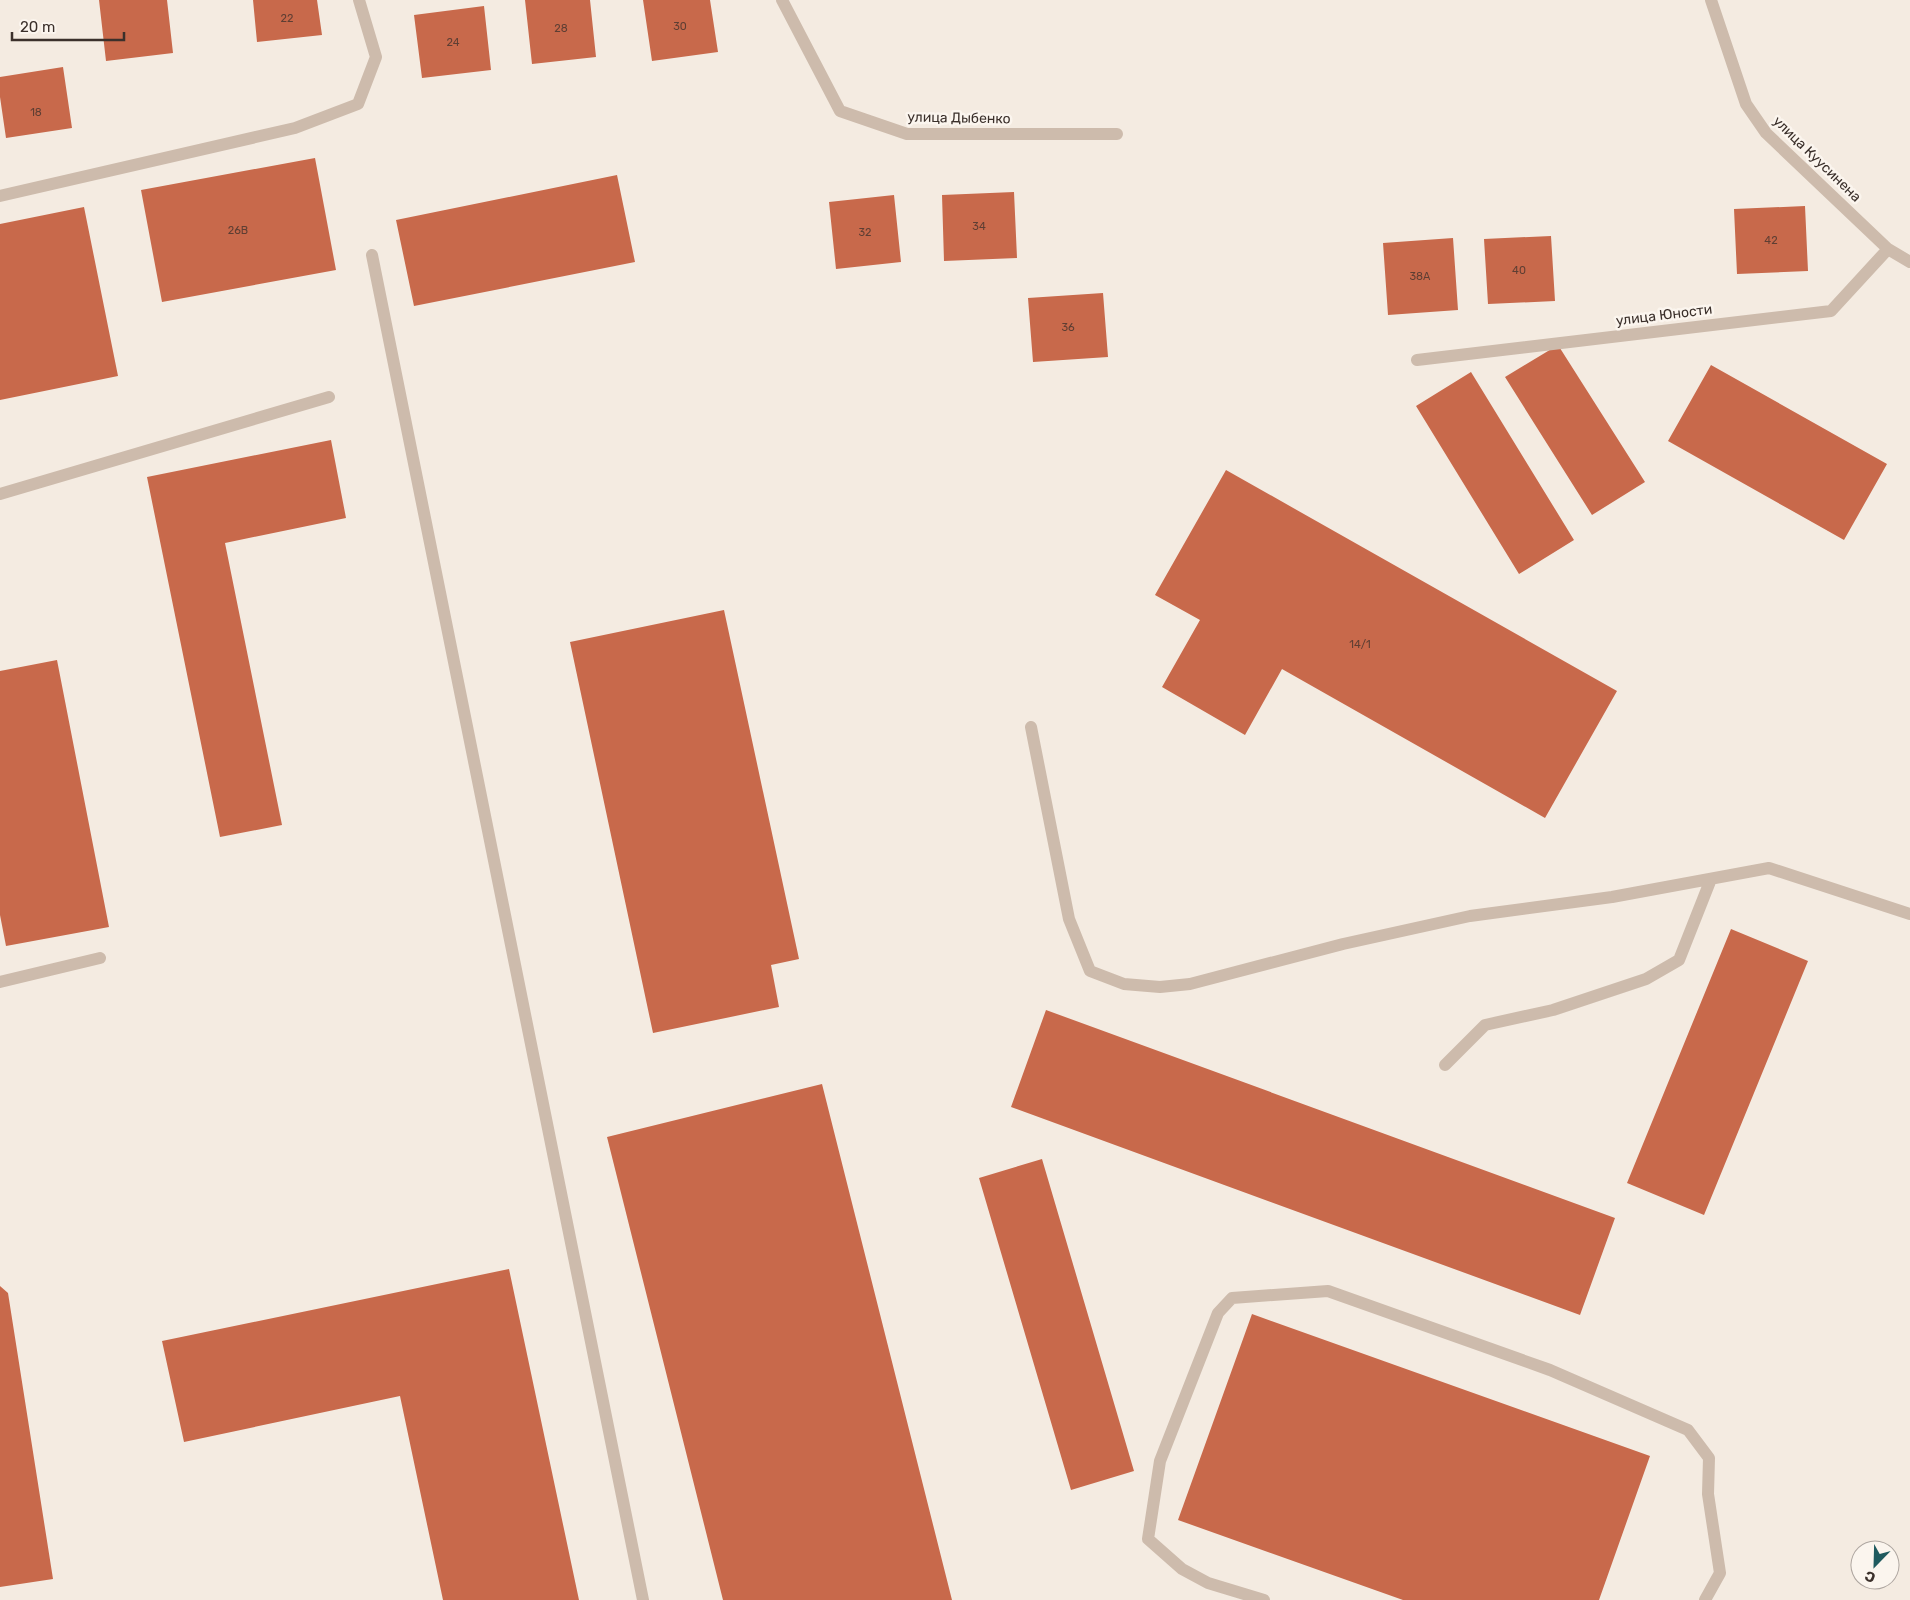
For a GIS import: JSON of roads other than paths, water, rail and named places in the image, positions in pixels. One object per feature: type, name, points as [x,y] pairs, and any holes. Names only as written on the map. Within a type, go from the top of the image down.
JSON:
[{"type":"street","points":[[0,196],[295,128],[358,104],[376,58],[359,0]]},
{"type":"street","name":"улица Дыбенко","points":[[782,0],[840,111],[907,134],[1117,134]]},
{"type":"street","name":"улица Куусинена","points":[[1711,0],[1746,104],[1766,132],[1888,249],[1910,262]]},
{"type":"street","name":"улица Юности","points":[[1417,360],[1831,311],[1888,249]]},
{"type":"street","points":[[372,255],[643,1600]]},
{"type":"street","points":[[0,494],[329,396]]},
{"type":"street","points":[[1031,726],[1069,919],[1090,971],[1124,984],[1160,987],[1190,984],[1343,944],[1470,916],[1612,897],[1769,868],[1910,914]]},
{"type":"street","points":[[1445,1064],[1485,1025],[1553,1010],[1646,980],[1679,960],[1711,878]]},
{"type":"street","points":[[0,982],[100,958]]},
{"type":"street","points":[[1264,1600],[1208,1583],[1182,1569],[1148,1539],[1160,1460],[1218,1313],[1232,1298],[1328,1291],[1550,1370],[1688,1430],[1708,1458],[1708,1494],[1720,1572],[1705,1600]]}]
